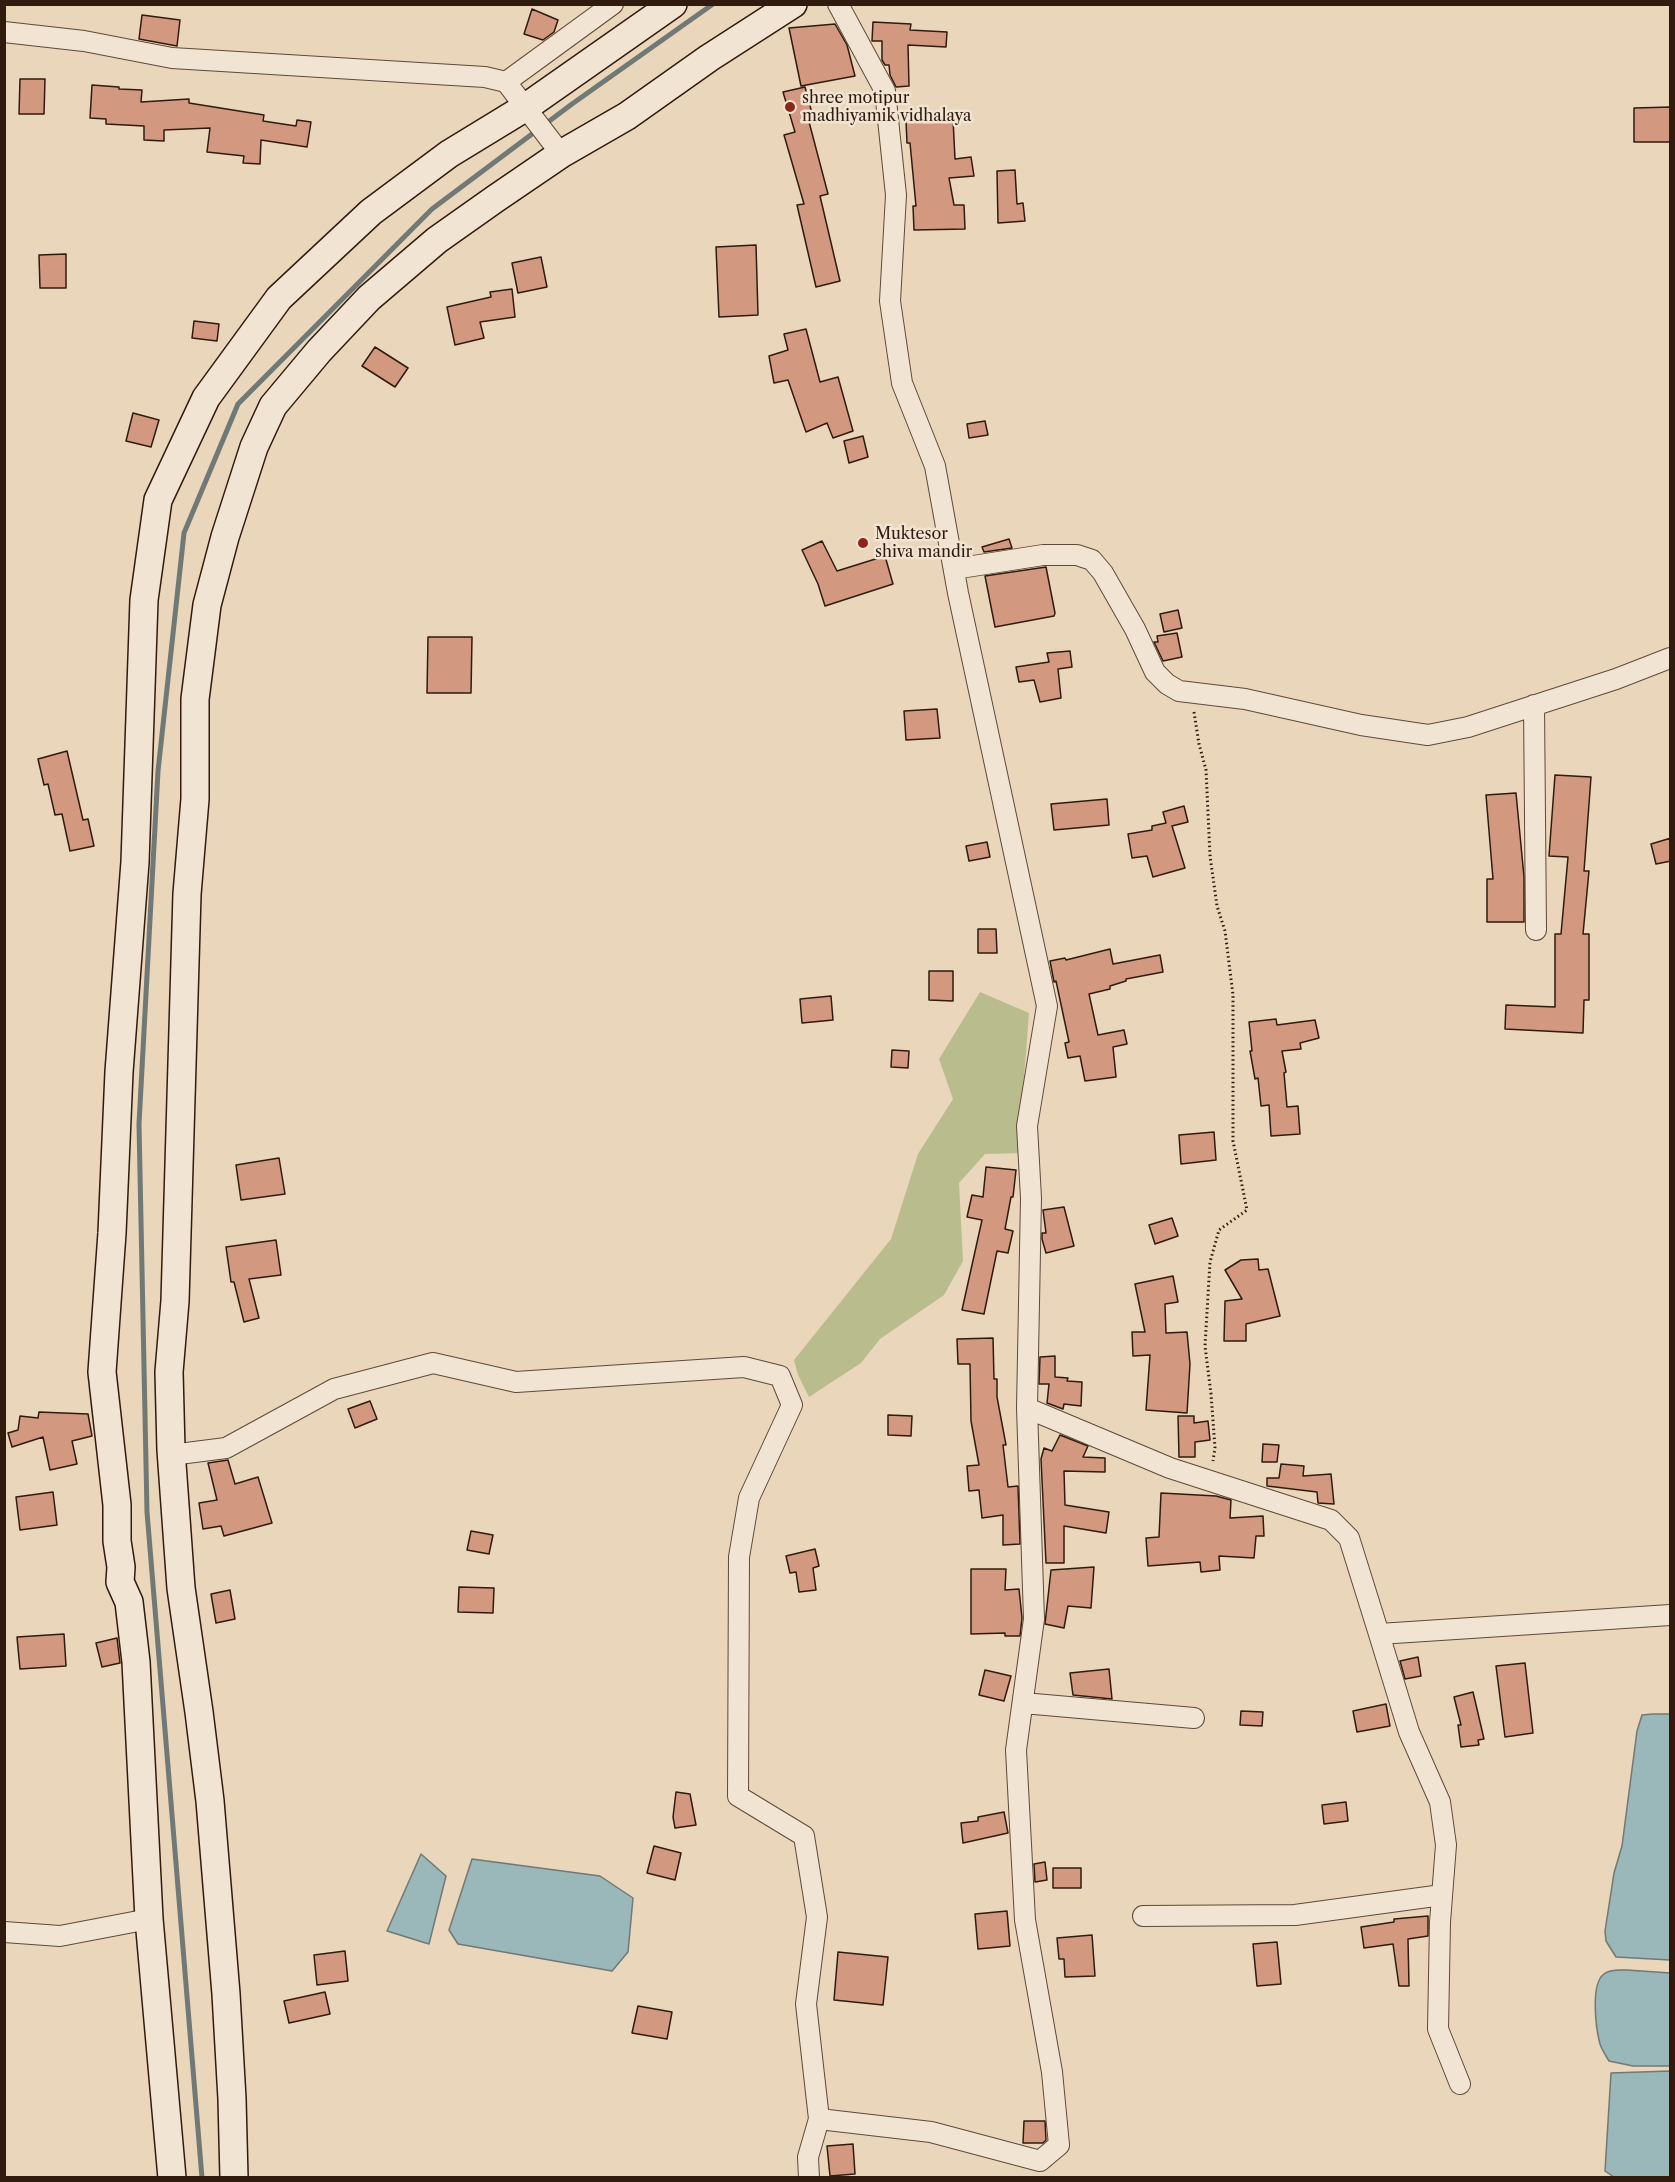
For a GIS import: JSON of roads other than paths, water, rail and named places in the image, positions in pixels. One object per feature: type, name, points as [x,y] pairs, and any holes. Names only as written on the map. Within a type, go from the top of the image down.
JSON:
[{"type":"main road","points":[[172,2178],[149,1919],[136,1662],[129,1602],[120,1582],[117,1505],[102,1372],[112,1233],[119,1072],[135,862],[144,600],[158,500],[206,398],[279,298],[371,212],[449,154],[530,111],[673,4]]},
{"type":"main road","points":[[234,2178],[232,2099],[210,1801],[181,1588],[171,1455],[170,1372],[175,1289],[187,894],[195,799],[195,699],[207,605],[225,537],[254,447],[273,406],[319,351],[369,298],[556,146],[627,116],[709,58],[793,4]]},
{"type":"street","points":[[506,82],[613,4]]},
{"type":"street","points":[[819,2119],[931,2132],[1040,2161],[1059,2145],[1052,2072],[1025,1920],[1016,1750],[1034,1619],[1028,1408],[1031,1198],[1027,1126],[1047,1006],[954,569],[935,466],[902,383],[890,300],[896,195],[885,91],[838,4]]},
{"type":"street","points":[[4,32],[84,41],[172,58],[485,77],[506,82],[556,146]]},
{"type":"street","points":[[954,569],[1043,555],[1077,555],[1092,561],[1103,573],[1136,629],[1155,672],[1167,684],[1179,691],[1245,699],[1361,725],[1428,735],[1468,727],[1616,679],[1671,658]]},
{"type":"street","points":[[1534,705],[1536,930]]},
{"type":"street","points":[[171,1455],[226,1448],[334,1389],[433,1363],[516,1382],[744,1367],[780,1376],[792,1405],[749,1498],[739,1557],[738,1796],[804,1836],[817,1917],[806,2004],[819,2119],[807,2157],[809,2178]]},
{"type":"street","points":[[1028,1408],[1170,1468],[1331,1520],[1348,1538],[1409,1732],[1440,1802],[1446,1845],[1442,1894],[1438,2029],[1460,2084]]},
{"type":"street","points":[[1379,1634],[1671,1615]]},
{"type":"street","points":[[1023,1703],[1194,1718]]},
{"type":"street","points":[[1143,1916],[1295,1915],[1442,1894]]},
{"type":"street","points":[[4,1932],[60,1936],[149,1919]]},
{"type":"water","points":[[1670,1714],[1670,1960],[1616,1957],[1606,1941],[1605,1931],[1614,1873],[1622,1846],[1637,1731],[1642,1715]]},
{"type":"water","points":[[421,1854],[446,1876],[429,1944],[387,1931]]},
{"type":"water","points":[[472,1859],[600,1876],[633,1898],[628,1952],[612,1971],[458,1944],[449,1930]]},
{"type":"water","points":[[1627,1970],[1670,1973],[1670,2066],[1633,2066],[1609,2061],[1600,2044],[1596,2018],[1597,1987],[1606,1972]]},
{"type":"water","points":[[1670,2071],[1670,2177],[1614,2177],[1605,2171],[1611,2073]]},
{"type":"waterway","points":[[202,2178],[147,1512],[139,1124],[158,771],[184,533],[238,404],[432,209],[572,104],[713,4]]},
{"type":"place","name":"shree motipur madhiyamik vidhalaya","points":[[790,107]]},
{"type":"place","name":"Muktesor shiva mandir","points":[[863,543]]}]
